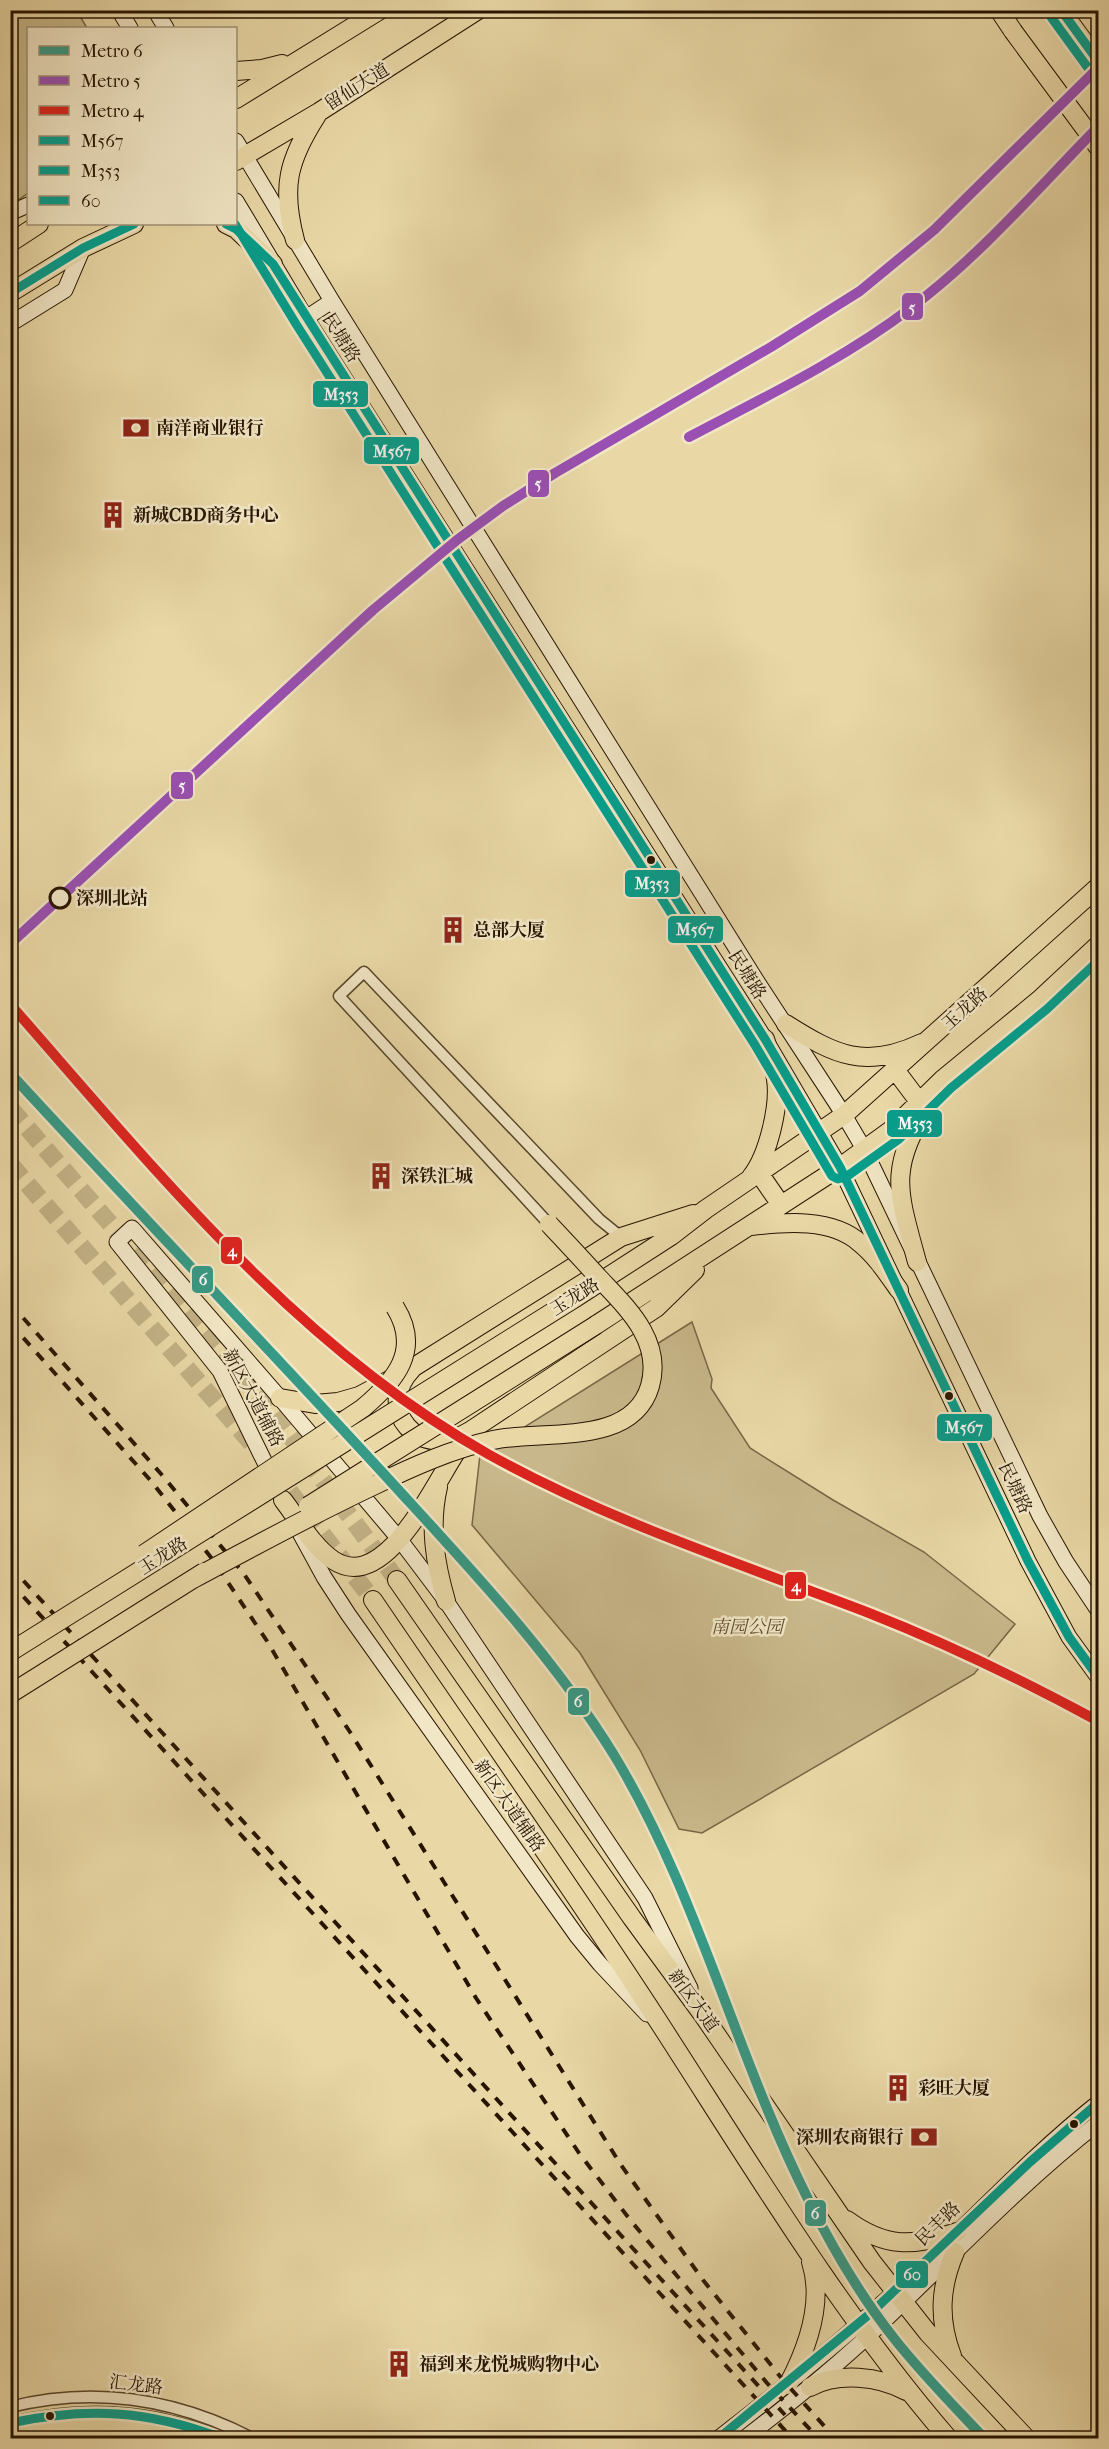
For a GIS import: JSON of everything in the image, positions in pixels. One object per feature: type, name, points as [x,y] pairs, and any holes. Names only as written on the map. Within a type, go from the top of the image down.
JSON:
[{"type":"main road","points":[[119,10],[129,27]]},
{"type":"main road","points":[[155,10],[165,27]]},
{"type":"main road","points":[[237,98],[380,10]]},
{"type":"main road","name":"留仙大道","points":[[239,152],[319,112],[478,10]]},
{"type":"main road","points":[[999,10],[1094,140]]},
{"type":"main road","points":[[1062,10],[1098,61]]},
{"type":"main road","points":[[237,71],[262,69],[282,64],[312,52]]},
{"type":"main road","points":[[295,240],[288,206],[287,180],[300,144],[319,112]]},
{"type":"main road","name":"民塘路","points":[[239,152],[756,980],[844,1115],[864,1149],[1040,1516],[1066,1562],[1098,1610]]},
{"type":"main road","name":"民塘路","points":[[237,203],[306,318],[765,1039],[820,1132],[840,1167],[1028,1561],[1069,1637],[1098,1677]]},
{"type":"main road","points":[[10,213],[27,204]]},
{"type":"main road","points":[[10,243],[37,225]]},
{"type":"main road","points":[[10,293],[83,248],[132,225]]},
{"type":"main road","points":[[228,225],[236,229],[273,264]]},
{"type":"main road","points":[[10,324],[65,290],[83,248]]},
{"type":"main road","points":[[306,318],[332,301]]},
{"type":"main road","name":"玉龙路","points":[[10,1652],[575,1298],[671,1236],[706,1209],[820,1132],[896,1071],[1098,887]]},
{"type":"main road","name":"玉龙路","points":[[10,1694],[596,1325],[840,1167],[891,1130],[943,1079],[1039,1000],[1098,945]]},
{"type":"main road","points":[[735,992],[756,980]]},
{"type":"main road","points":[[786,1024],[830,1049],[847,1056],[861,1058],[894,1053],[932,1039]]},
{"type":"main road","points":[[765,1039],[776,1080],[776,1107],[766,1146],[754,1177],[781,1204]]},
{"type":"main road","points":[[896,1071],[920,1103]]},
{"type":"main road","points":[[917,1262],[901,1204],[899,1184],[901,1166],[904,1149],[912,1132],[943,1079]]},
{"type":"main road","points":[[280,1398],[315,1404],[338,1402],[359,1396],[414,1366],[621,1237],[706,1209]]},
{"type":"main road","points":[[747,1226],[803,1223],[835,1228],[864,1246],[876,1258],[899,1290]]},
{"type":"main road","points":[[193,1579],[346,1498],[437,1458],[501,1438],[597,1430],[622,1420],[640,1405],[646,1396],[652,1375],[651,1353],[644,1332],[630,1312],[549,1224]]},
{"type":"main road","name":"新区大道辅路","points":[[669,2037],[600,1964],[570,1926],[324,1578],[220,1371],[117,1242],[132,1228],[400,1540],[446,1600],[645,1898],[703,2015]]},
{"type":"main road","points":[[414,1366],[406,1375],[398,1396],[402,1418],[409,1428],[428,1440],[451,1441],[470,1431],[656,1308],[722,1244]]},
{"type":"main road","points":[[57,1622],[142,1555],[363,1408],[386,1389],[399,1370],[404,1354],[404,1327],[395,1307]]},
{"type":"main road","points":[[283,1500],[321,1550],[340,1564],[365,1566],[378,1560],[400,1540],[470,1431]]},
{"type":"main road","points":[[442,1472],[434,1506],[433,1536],[438,1575],[446,1600]]},
{"type":"main road","name":"新区大道","points":[[397,1580],[899,2297],[956,2366],[1026,2439]]},
{"type":"main road","points":[[373,1600],[603,1935],[807,2252],[863,2331],[948,2439]]},
{"type":"main road","name":"民丰路","points":[[899,2297],[957,2232],[1098,2103]]},
{"type":"main road","name":"民丰路","points":[[745,2439],[810,2387],[899,2297],[955,2252],[1098,2123]]},
{"type":"main road","points":[[841,2216],[862,2232],[886,2241],[903,2243],[933,2240],[957,2232]]},
{"type":"main road","points":[[788,2385],[807,2343],[812,2319],[816,2283],[807,2252]]},
{"type":"main road","points":[[955,2252],[947,2271],[941,2304],[946,2338],[956,2366]]},
{"type":"main road","name":"民丰路","points":[[719,2439],[788,2385],[863,2331]]},
{"type":"main road","points":[[810,2387],[821,2381],[864,2379],[895,2385],[909,2392]]},
{"type":"street","points":[[549,1224],[339,996],[364,972],[599,1219],[621,1237]]},
{"type":"street","name":"汇龙路","points":[[10,2407],[63,2397],[138,2400],[174,2407],[205,2417],[252,2439]]},
{"type":"street","name":"汇龙路","points":[[10,2422],[63,2413],[120,2411],[171,2420],[221,2439]]},
{"type":"green space","points":[[11,11],[77,11],[86,27],[27,27],[27,194],[11,205]]},
{"type":"green space","name":"南园公园","points":[[692,1322],[712,1379],[711,1388],[750,1448],[833,1500],[924,1552],[1015,1624],[974,1674],[702,1833],[679,1829],[640,1750],[580,1653],[472,1525],[480,1455]]},
{"type":"tunnel","points":[[10,1108],[268,1406],[397,1580]]},
{"type":"tunnel","points":[[10,1164],[254,1446]]},
{"type":"tunnel","points":[[273,1470],[373,1600]]},
{"type":"railway","points":[[10,1303],[162,1475],[244,1574],[350,1732],[621,2165],[703,2280],[783,2380],[835,2438]]},
{"type":"railway","points":[[10,1323],[151,1481],[213,1560],[267,1641],[476,1998],[579,2153],[631,2221],[767,2383],[818,2438]]},
{"type":"railway","points":[[10,1566],[785,2415]]},
{"type":"railway","points":[[10,1582],[792,2438]]},
{"type":"metro line","name":"5","points":[[10,944],[373,610],[457,540],[503,506],[555,473],[771,347],[860,291],[934,230],[1098,68]]},
{"type":"metro line","name":"5","points":[[689,437],[832,360],[912,307],[962,266],[1098,127]]},
{"type":"metro line","name":"4","points":[[10,1004],[118,1128],[231,1250],[290,1307],[352,1361],[418,1410],[488,1454],[580,1500],[676,1540],[928,1637],[1014,1677],[1098,1721]]},
{"type":"metro line","name":"6","points":[[10,1073],[475,1574],[534,1643],[589,1717],[614,1755],[669,1863],[782,2144],[827,2235],[857,2287],[893,2337],[984,2438]]},
{"type":"transit line","name":"M567","points":[[1061,10],[1098,61]]},
{"type":"transit line","name":"M353","points":[[1051,17],[1088,68]]},
{"type":"transit line","name":"M567","points":[[10,293],[83,248],[132,225]]},
{"type":"transit line","name":"M567","points":[[228,225],[236,229],[273,264],[765,1039],[840,1167],[1028,1561],[1069,1637],[1098,1677]]},
{"type":"transit line","name":"M353","points":[[236,225],[296,324],[755,1045],[832,1176],[838,1179],[846,1177],[899,1139],[951,1088],[1047,1009],[1098,961]]},
{"type":"transit line","name":"60","points":[[719,2438],[872,2312],[1030,2162],[1098,2103]]},
{"type":"transit line","name":"60","points":[[10,2423],[65,2415],[117,2414],[168,2422],[221,2438]]},
{"type":"place","name":"南洋商业银行","points":[[136,428]]},
{"type":"place","name":"新城CBD商务中心","points":[[113,515]]},
{"type":"place","name":"深圳北站","points":[[60,898]]},
{"type":"place","name":"总部大厦","points":[[453,930]]},
{"type":"place","name":"深铁汇城","points":[[381,1176]]},
{"type":"place","name":"彩旺大厦","points":[[898,2088]]},
{"type":"place","name":"深圳农商银行","points":[[924,2137]]},
{"type":"place","name":"福到来龙悦城购物中心","points":[[399,2364]]}]
